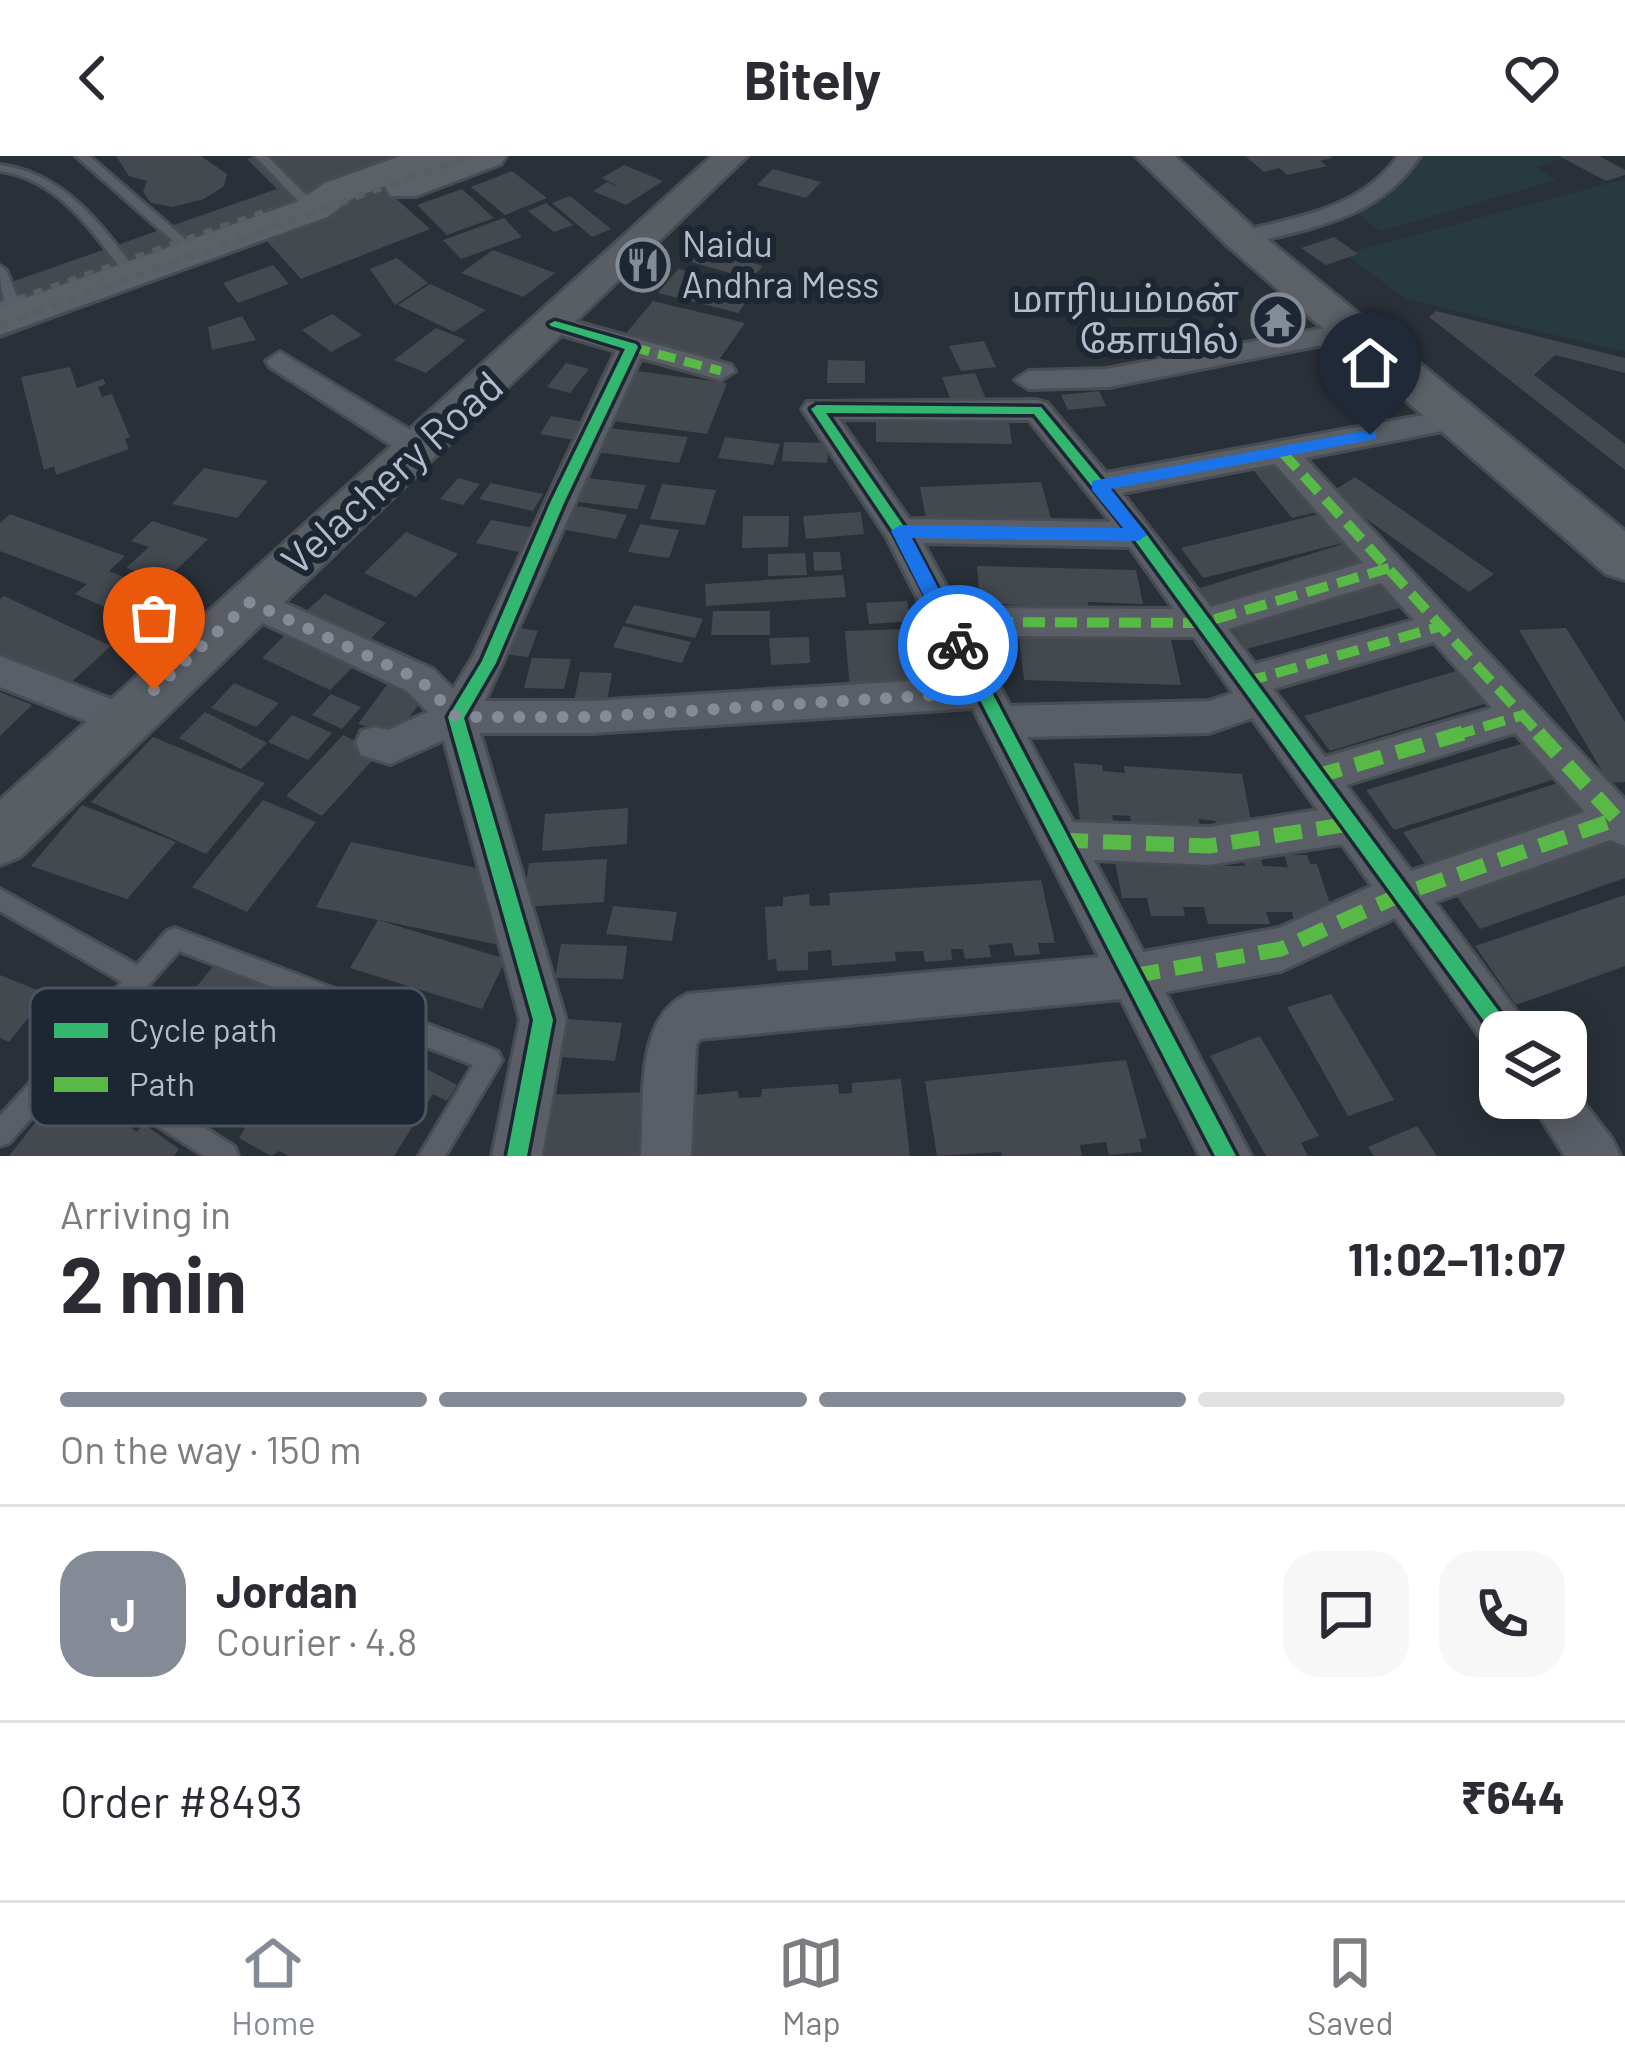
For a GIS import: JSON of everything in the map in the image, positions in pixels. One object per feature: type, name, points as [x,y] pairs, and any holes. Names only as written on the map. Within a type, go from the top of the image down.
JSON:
[{"type":"main road","points":[[9,318],[313,209],[338,191],[435,156]]},
{"type":"main road","points":[[313,209],[353,207],[488,156]]},
{"type":"main road","name":"Velachery Road","points":[[0,838],[122,719],[556,324],[731,156]]},
{"type":"main road","points":[[1154,156],[1242,238],[1625,560]]},
{"type":"street","points":[[1242,238],[1356,206],[1400,174],[1409,156]]},
{"type":"street","points":[[556,324],[721,371]]},
{"type":"street","points":[[1029,380],[1109,378],[1131,370],[1352,331]]},
{"type":"street","points":[[457,717],[488,663],[556,503],[632,347]]},
{"type":"street","points":[[280,361],[418,449]]},
{"type":"street","points":[[1226,1156],[900,531],[818,409],[1036,410],[1138,535],[1488,1011]]},
{"type":"street","points":[[1098,485],[1457,419]]},
{"type":"street","points":[[666,1156],[673,1037],[688,1017],[1132,976],[1281,950],[1402,894],[1621,824],[1282,452]]},
{"type":"street","points":[[900,531],[1138,535]]},
{"type":"street","points":[[991,622],[1202,623],[1389,568]]},
{"type":"street","points":[[250,602],[420,680],[457,717],[543,1020],[517,1156]]},
{"type":"street","points":[[375,742],[390,747],[457,717],[990,707],[1209,717],[1252,691],[1442,626]]},
{"type":"street","points":[[0,671],[122,719]]},
{"type":"street","points":[[1314,777],[1522,716]]},
{"type":"street","points":[[1060,840],[1209,846],[1348,824]]},
{"type":"street","points":[[1567,1119],[1594,1156]]},
{"type":"lane","points":[[82,156],[193,252]]},
{"type":"lane","points":[[261,156],[313,209]]},
{"type":"lane","points":[[0,168],[15,168],[44,179],[132,274]]},
{"type":"lane","points":[[0,270],[9,318]]},
{"type":"lane","points":[[0,899],[139,979]]},
{"type":"lane","points":[[131,988],[175,939],[303,988]]},
{"type":"lane","points":[[426,1035],[490,1060],[431,1156]]},
{"type":"lane","points":[[0,1135],[30,1102]]},
{"type":"lane","points":[[179,1126],[226,1156]]},
{"type":"green space","points":[[1421,156],[1570,156],[1536,167],[1556,180],[1381,231],[1357,214],[1382,200]]},
{"type":"green space","points":[[1625,179],[1625,352],[1406,299],[1344,254]]},
{"type":"building","points":[[116,156],[201,156],[227,174],[224,186],[204,199],[172,207],[151,203],[143,192],[147,181],[129,176]]},
{"type":"building","points":[[497,156],[392,195],[430,229],[301,279],[267,241],[0,339],[0,286],[277,189],[247,159]]},
{"type":"building","points":[[1245,156],[1332,158],[1320,161],[1327,166],[1287,175],[1279,168],[1264,172]]},
{"type":"building","points":[[1559,156],[1599,156],[1625,170],[1625,175],[1606,181]]},
{"type":"building","points":[[624,165],[663,181],[626,205],[593,191],[607,182],[621,188],[602,178]]},
{"type":"building","points":[[773,169],[821,182],[806,198],[757,185]]},
{"type":"building","points":[[512,171],[547,198],[505,215],[471,187]]},
{"type":"building","points":[[462,189],[494,218],[447,235],[417,205]]},
{"type":"building","points":[[570,196],[611,229],[592,237],[552,203]]},
{"type":"building","points":[[546,203],[573,225],[554,232],[528,211]]},
{"type":"building","points":[[504,218],[522,237],[461,259],[443,240]]},
{"type":"building","points":[[715,235],[759,252],[750,262],[763,266],[751,279],[684,260],[706,237]]},
{"type":"building","points":[[1334,237],[1358,254],[1326,265],[1301,248]]},
{"type":"building","points":[[493,250],[555,273],[523,297],[461,273]]},
{"type":"building","points":[[397,258],[428,283],[395,305],[370,269]]},
{"type":"building","points":[[273,265],[289,284],[238,303],[223,283]]},
{"type":"building","points":[[678,269],[757,288],[738,313],[658,293]]},
{"type":"building","points":[[430,284],[486,310],[454,332],[398,305]]},
{"type":"building","points":[[653,301],[745,323],[718,361],[623,337]]},
{"type":"building","points":[[1436,311],[1625,358],[1625,373],[1555,355],[1534,375],[1625,444],[1625,470],[1429,317]]},
{"type":"building","points":[[332,314],[362,335],[331,352],[302,330]]},
{"type":"building","points":[[242,316],[256,340],[212,350],[208,327]]},
{"type":"building","points":[[436,328],[466,340],[426,373],[394,360]]},
{"type":"building","points":[[984,341],[996,367],[961,371],[949,346]]},
{"type":"building","points":[[828,360],[865,361],[865,383],[827,383]]},
{"type":"building","points":[[566,363],[589,369],[570,393],[547,387]]},
{"type":"building","points":[[70,367],[77,388],[103,379],[106,384],[98,387],[102,397],[112,394],[130,437],[125,439],[129,449],[56,475],[54,466],[44,470],[21,377]]},
{"type":"building","points":[[637,371],[727,383],[707,434],[613,421]]},
{"type":"building","points":[[975,373],[986,399],[952,403],[942,377]]},
{"type":"building","points":[[1099,391],[1106,406],[1068,410],[1061,395]]},
{"type":"building","points":[[876,413],[1008,415],[1012,444],[876,442]]},
{"type":"building","points":[[551,416],[590,423],[580,441],[540,434]]},
{"type":"building","points":[[607,428],[688,437],[679,463],[596,452]]},
{"type":"building","points":[[725,437],[780,444],[773,465],[718,458]]},
{"type":"building","points":[[784,442],[829,443],[827,463],[782,461]]},
{"type":"building","points":[[1277,459],[1321,511],[1292,518],[1249,465]]},
{"type":"building","points":[[204,468],[268,481],[237,518],[172,504]]},
{"type":"building","points":[[1355,477],[1494,574],[1469,592],[1330,493]]},
{"type":"building","points":[[458,478],[480,484],[463,505],[440,499]]},
{"type":"building","points":[[588,478],[646,485],[637,509],[578,502]]},
{"type":"building","points":[[1041,482],[1051,518],[927,524],[920,487]]},
{"type":"building","points":[[491,483],[543,494],[533,511],[479,499]]},
{"type":"building","points":[[662,484],[716,490],[705,525],[650,519]]},
{"type":"building","points":[[573,505],[627,515],[616,539],[560,529]]},
{"type":"building","points":[[861,512],[864,534],[806,539],[803,516]]},
{"type":"building","points":[[1322,513],[1347,542],[1203,578],[1181,548]]},
{"type":"building","points":[[10,514],[125,556],[109,571],[175,598],[147,625],[75,594],[87,584],[0,551],[0,523]]},
{"type":"building","points":[[743,516],[789,516],[788,547],[742,548]]},
{"type":"building","points":[[491,520],[533,528],[519,552],[476,543]]},
{"type":"building","points":[[152,521],[208,539],[165,581],[126,568],[149,547],[131,541]]},
{"type":"building","points":[[640,524],[679,530],[669,558],[628,552]]},
{"type":"building","points":[[406,532],[458,554],[416,597],[364,573]]},
{"type":"building","points":[[1346,543],[1368,566],[1218,612],[1200,588]]},
{"type":"building","points":[[813,552],[840,552],[842,570],[814,571]]},
{"type":"building","points":[[805,553],[807,575],[768,576],[768,554]]},
{"type":"building","points":[[977,566],[1136,570],[1143,604],[1088,602],[1089,611],[980,602]]},
{"type":"building","points":[[843,575],[846,597],[706,606],[705,584]]},
{"type":"building","points":[[1376,580],[1400,608],[1247,649],[1226,619]]},
{"type":"building","points":[[325,594],[386,623],[363,647],[301,616]]},
{"type":"building","points":[[4,596],[111,646],[66,687],[0,655],[0,599]]},
{"type":"building","points":[[907,601],[911,621],[869,624],[866,603]]},
{"type":"building","points":[[634,605],[703,619],[695,638],[625,623]]},
{"type":"building","points":[[713,611],[770,611],[770,635],[711,635]]},
{"type":"building","points":[[623,626],[691,642],[682,663],[613,647]]},
{"type":"building","points":[[513,627],[538,631],[528,657],[501,654]]},
{"type":"building","points":[[1566,628],[1625,722],[1625,782],[1609,783],[1519,630]]},
{"type":"building","points":[[904,629],[912,688],[850,690],[845,631]]},
{"type":"building","points":[[286,634],[354,666],[330,690],[262,658]]},
{"type":"building","points":[[1019,636],[1171,640],[1181,685],[1024,680]]},
{"type":"building","points":[[809,637],[810,663],[771,665],[769,638]]},
{"type":"building","points":[[532,658],[571,659],[564,689],[524,688]]},
{"type":"building","points":[[1466,668],[1494,701],[1330,751],[1304,716]]},
{"type":"building","points":[[580,672],[612,673],[606,707],[573,706]]},
{"type":"building","points":[[389,682],[427,694],[396,734],[358,724]]},
{"type":"building","points":[[234,683],[279,703],[256,727],[211,708]]},
{"type":"building","points":[[0,692],[32,705],[0,736]]},
{"type":"building","points":[[331,694],[361,707],[342,729],[312,715]]},
{"type":"building","points":[[205,712],[267,743],[241,769],[179,738]]},
{"type":"building","points":[[292,715],[332,733],[308,760],[268,742]]},
{"type":"building","points":[[343,735],[379,753],[322,816],[286,796]]},
{"type":"building","points":[[153,737],[265,783],[206,854],[91,802]]},
{"type":"building","points":[[1531,741],[1562,777],[1394,830],[1366,790]]},
{"type":"building","points":[[1074,763],[1125,773],[1124,766],[1242,774],[1251,821],[1244,821],[1246,830],[1217,828],[1215,821],[1199,819],[1200,828],[1132,826],[1130,816],[1112,815],[1114,824],[1080,822]]},
{"type":"building","points":[[1568,780],[1596,813],[1428,868],[1403,832]]},
{"type":"building","points":[[263,800],[316,822],[247,912],[192,887]]},
{"type":"building","points":[[82,805],[176,842],[127,899],[31,866]]},
{"type":"building","points":[[628,808],[627,844],[542,851],[545,814]]},
{"type":"building","points":[[1612,827],[1625,842],[1625,878],[1480,929],[1448,884]]},
{"type":"building","points":[[351,842],[482,869],[499,945],[316,907]]},
{"type":"building","points":[[1222,853],[1226,866],[1245,866],[1242,855],[1260,855],[1263,866],[1288,867],[1284,855],[1307,855],[1310,864],[1317,864],[1333,913],[1295,924],[1292,912],[1266,912],[1270,924],[1208,924],[1204,907],[1183,907],[1185,916],[1151,916],[1147,898],[1122,898],[1115,861]]},
{"type":"building","points":[[607,859],[604,902],[523,907],[529,863]]},
{"type":"building","points":[[1041,880],[1055,943],[1038,943],[1040,954],[1015,956],[1012,943],[989,945],[991,957],[965,959],[963,949],[951,949],[952,960],[925,962],[923,951],[895,952],[896,961],[832,966],[831,950],[808,952],[808,970],[777,971],[776,959],[768,960],[765,907],[783,906],[783,897],[809,894],[810,906],[830,905],[829,893]]},
{"type":"building","points":[[1625,895],[1625,966],[1516,1005],[1475,946]]},
{"type":"building","points":[[613,906],[677,912],[672,941],[606,934]]},
{"type":"building","points":[[378,920],[506,959],[482,1009],[350,968]]},
{"type":"building","points":[[561,944],[627,946],[623,979],[555,978]]},
{"type":"building","points":[[216,963],[241,976],[248,967],[288,988],[195,988]]},
{"type":"building","points":[[0,975],[32,988],[30,1015],[9,1042],[0,1038]]},
{"type":"building","points":[[1331,994],[1394,1100],[1348,1116],[1287,1007]]},
{"type":"building","points":[[555,1018],[622,1023],[615,1061],[546,1056]]},
{"type":"building","points":[[1260,1036],[1319,1136],[1301,1143],[1308,1156],[1266,1156],[1210,1056]]},
{"type":"building","points":[[1126,1060],[1147,1138],[1139,1139],[1142,1152],[1109,1155],[1106,1142],[1080,1145],[1082,1156],[1002,1156],[1001,1152],[937,1156],[925,1081]]},
{"type":"building","points":[[426,1069],[457,1085],[447,1101],[433,1094],[426,1105]]},
{"type":"building","points":[[901,1079],[910,1156],[693,1156],[693,1095],[738,1091],[739,1098],[761,1097],[762,1089],[838,1084],[839,1094],[852,1093],[852,1083]]},
{"type":"building","points":[[655,1092],[651,1156],[530,1156],[539,1095]]},
{"type":"building","points":[[33,1126],[128,1126],[137,1132],[147,1126],[179,1149],[174,1156],[9,1156]]},
{"type":"building","points":[[242,1126],[413,1126],[394,1156],[289,1156],[279,1151],[271,1156],[239,1138],[245,1128]]},
{"type":"building","points":[[1417,1126],[1437,1156],[1374,1156],[1368,1147]]},
{"type":"railway","points":[[0,325],[471,156]]},
{"type":"railway","points":[[0,305],[272,209]]},
{"type":"marked path","points":[[632,347],[721,371]]},
{"type":"marked path","points":[[1282,452],[1625,828]]},
{"type":"marked path","points":[[991,622],[1202,623],[1389,568]]},
{"type":"marked path","points":[[1245,682],[1442,626]]},
{"type":"marked path","points":[[1314,777],[1523,715]]},
{"type":"marked path","points":[[1132,976],[1281,949],[1402,894],[1617,819]]},
{"type":"marked path","points":[[1060,840],[1209,846],[1349,824]]},
{"type":"cycle path","points":[[517,1156],[543,1020],[456,717],[488,663],[632,347],[555,324]]},
{"type":"cycle path","points":[[1226,1156],[900,531],[817,409],[1037,410],[1139,535],[1489,1011]]},
{"type":"way so far","points":[[154,690],[250,602],[420,680],[457,717],[593,717],[982,692],[958,645]]},
{"type":"place","name":"Naidu Andhra Mess","points":[[643,265]]},
{"type":"place","name":"மாரியம்மன் கோயில்","points":[[1278,320]]},
{"type":"route","points":[[958,645],[900,531],[1138,535],[1098,485],[1370,435]]}]
